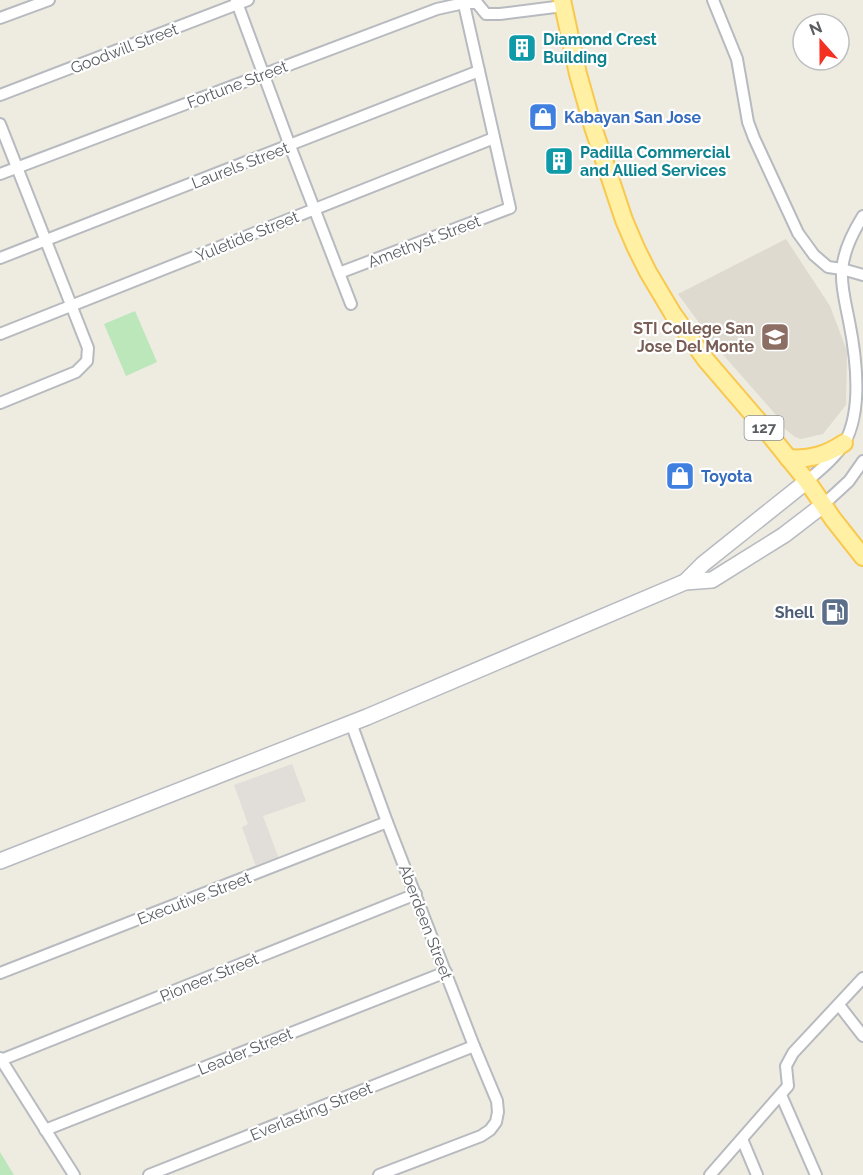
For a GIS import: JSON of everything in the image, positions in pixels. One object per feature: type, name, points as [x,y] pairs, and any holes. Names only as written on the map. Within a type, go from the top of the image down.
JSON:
[{"type":"main road","name":"127","points":[[562,3],[593,127],[620,210],[636,248],[665,300],[693,343],[807,481],[863,557]]},
{"type":"main road","points":[[788,458],[815,457],[830,452],[844,443]]},
{"type":"street","points":[[0,18],[49,0]]},
{"type":"street","points":[[714,0],[737,59],[748,122],[798,233],[814,255],[828,267],[863,275]]},
{"type":"street","points":[[240,1],[263,74],[351,304]]},
{"type":"street","name":"Goodwill Street","points":[[0,95],[240,1]]},
{"type":"street","name":"Fortune Street","points":[[0,174],[437,9],[478,1],[486,14],[500,14],[562,3]]},
{"type":"street","points":[[464,2],[494,138]]},
{"type":"street","name":"Laurels Street","points":[[0,258],[479,71]]},
{"type":"street","points":[[0,124],[88,348],[87,361],[76,372],[0,403]]},
{"type":"street","name":"Amethyst Street","points":[[339,273],[510,208],[494,138]]},
{"type":"street","name":"Yuletide Street","points":[[0,334],[494,138]]},
{"type":"street","points":[[685,582],[703,564],[830,461],[850,431],[855,407],[856,370],[853,340],[842,285],[842,269],[851,239],[863,216]]},
{"type":"street","points":[[0,861],[351,723],[685,582],[712,580],[784,535],[823,505],[849,481],[863,461]]},
{"type":"street","name":"Aberdeen Street","points":[[351,723],[387,822],[497,1101],[498,1112],[496,1122],[482,1136],[379,1175]]},
{"type":"street","name":"Executive Street","points":[[0,973],[387,822]]},
{"type":"street","name":"Pioneer Street","points":[[1,1059],[416,894]]},
{"type":"street","name":"Leader Street","points":[[45,1130],[446,972]]},
{"type":"street","points":[[710,1175],[789,1086],[786,1066],[793,1053],[863,978]]},
{"type":"street","points":[[838,1005],[863,1036]]},
{"type":"street","name":"Everlasting Street","points":[[149,1175],[474,1046]]},
{"type":"street","points":[[1,1059],[74,1175]]},
{"type":"street","points":[[781,1095],[816,1175]]},
{"type":"street","points":[[742,1139],[757,1175]]},
{"type":"shaded area","name":"STI College San Jose Del Monte","points":[[786,239],[830,306],[847,351],[846,405],[823,434],[801,439],[785,429],[777,416],[718,349],[678,294]]},
{"type":"shaded area","points":[[292,764],[306,801],[263,816],[279,859],[256,867],[242,827],[248,824],[234,785]]},
{"type":"green space","points":[[135,311],[157,362],[126,376],[104,324]]},
{"type":"green space","points":[[0,1152],[14,1175],[0,1175]]},
{"type":"place","name":"Diamond Crest Building","points":[[522,48]]},
{"type":"place","name":"Kabayan San Jose","points":[[543,117]]},
{"type":"place","name":"Padilla Commercial and Allied Services","points":[[559,161]]},
{"type":"place","name":"STI College San Jose Del Monte","points":[[775,337]]},
{"type":"place","name":"Toyota","points":[[680,476]]},
{"type":"place","name":"Shell","points":[[835,612]]}]
